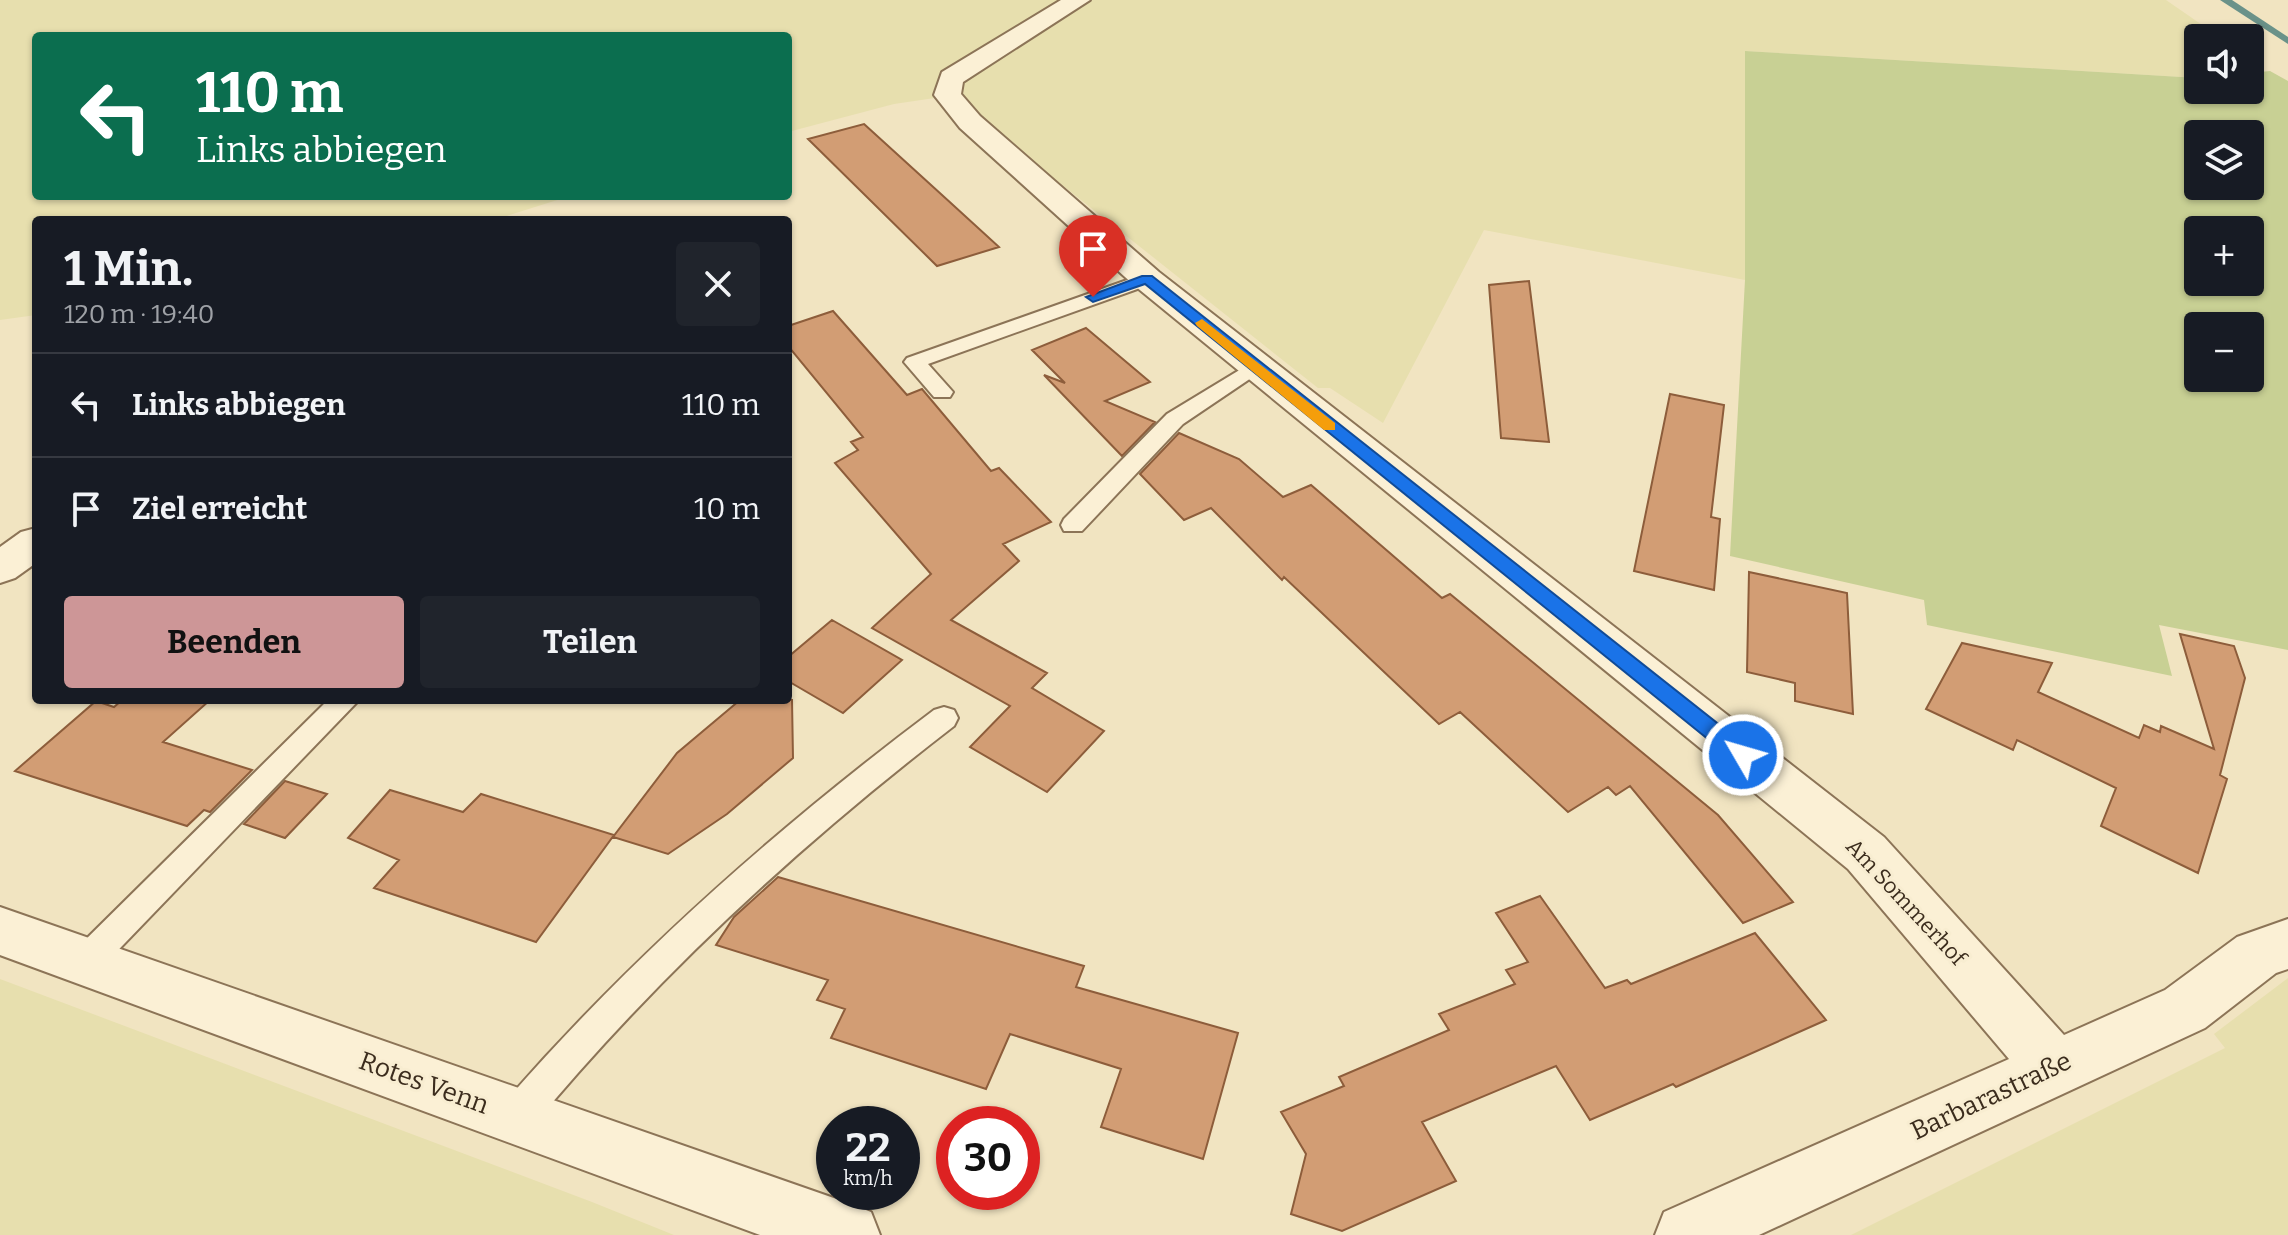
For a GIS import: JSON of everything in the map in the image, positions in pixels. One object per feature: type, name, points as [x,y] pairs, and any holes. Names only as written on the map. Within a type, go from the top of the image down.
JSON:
[{"type":"street","name":"Am Sommerhof","points":[[1078,0],[951,78],[947,95],[970,122],[1147,279],[1866,853],[2054,1067]]},
{"type":"street","points":[[0,568],[32,545]]},
{"type":"street","name":"Rotes Venn","points":[[0,931],[848,1235]]},
{"type":"street","name":"Barbarastraße","points":[[1687,1235],[2185,1009],[2257,955],[2288,944]]},
{"type":"lane","points":[[942,392],[914,362],[1147,279]]},
{"type":"lane","points":[[1073,525],[1175,419],[1256,366]]},
{"type":"lane","points":[[86,961],[341,704]]},
{"type":"lane","points":[[517,1116],[581,1039],[727,891],[841,794],[944,718]]},
{"type":"shaded area","points":[[0,0],[2166,0],[2201,24],[2184,24],[2184,77],[1746,51],[1745,280],[1484,230],[1383,423],[1330,388],[1318,388],[984,123],[955,95],[894,104],[792,131],[792,32],[32,32],[32,200],[557,200],[507,216],[32,216],[32,316],[0,320]]},
{"type":"shaded area","points":[[2288,978],[2288,1235],[1851,1235],[2225,1048],[2214,1034]]},
{"type":"shaded area","points":[[0,979],[592,1202],[674,1235],[0,1235]]},
{"type":"green space","points":[[1745,51],[2184,77],[2184,104],[2264,104],[2264,72],[2270,71],[2288,81],[2288,650],[2159,625],[2172,676],[1927,625],[1924,600],[1730,556],[1745,280]]},
{"type":"building","points":[[864,124],[999,247],[937,266],[808,139]]},
{"type":"building","points":[[1529,281],[1549,442],[1501,438],[1489,285]]},
{"type":"building","points":[[833,311],[907,395],[922,389],[991,471],[999,468],[1051,522],[1003,544],[1019,561],[951,620],[1047,673],[1032,688],[1104,731],[1047,792],[970,747],[1010,706],[872,628],[931,574],[835,463],[858,450],[851,442],[863,437],[792,351],[792,325]]},
{"type":"building","points":[[1086,328],[1150,382],[1105,401],[1155,422],[1122,456],[1044,375],[1065,383],[1032,350]]},
{"type":"building","points":[[1670,394],[1724,405],[1711,517],[1720,519],[1714,590],[1634,571]]},
{"type":"building","points":[[1179,433],[1239,459],[1283,497],[1311,485],[1442,598],[1450,594],[1718,815],[1793,902],[1743,923],[1630,786],[1616,795],[1608,787],[1568,812],[1460,712],[1439,724],[1284,577],[1282,580],[1211,508],[1184,520],[1140,474]]},
{"type":"building","points":[[1749,572],[1847,593],[1853,714],[1795,701],[1795,683],[1747,672]]},
{"type":"building","points":[[832,620],[902,660],[843,713],[792,683],[792,654]]},
{"type":"building","points":[[2180,634],[2234,646],[2245,678],[2220,775],[2227,779],[2198,873],[2101,826],[2116,788],[2017,740],[2013,750],[1926,709],[1962,643],[2052,663],[2038,692],[2139,738],[2144,725],[2160,732],[2161,726],[2214,749]]},
{"type":"building","points":[[792,700],[793,758],[727,814],[668,854],[613,837],[677,753],[735,704],[792,704]]},
{"type":"building","points":[[93,704],[114,707],[117,704],[206,704],[163,742],[252,770],[210,812],[204,810],[187,826],[15,771]]},
{"type":"building","points":[[285,781],[327,794],[285,838],[244,824]]},
{"type":"building","points":[[390,790],[463,812],[481,794],[614,835],[536,942],[374,888],[399,860],[348,838]]},
{"type":"building","points":[[778,877],[1084,966],[1076,987],[1238,1033],[1203,1159],[1101,1127],[1121,1069],[1010,1034],[986,1089],[831,1038],[845,1009],[817,1000],[828,980],[716,945],[734,917]]},
{"type":"building","points":[[1540,896],[1605,988],[1627,980],[1631,984],[1755,933],[1826,1020],[1676,1087],[1673,1084],[1590,1120],[1556,1066],[1422,1122],[1456,1181],[1342,1231],[1291,1214],[1306,1154],[1281,1112],[1344,1086],[1339,1077],[1449,1030],[1439,1014],[1515,984],[1506,970],[1528,962],[1496,913]]},
{"type":"waterway","points":[[2225,0],[2288,41]]},
{"type":"slow traffic","points":[[1202,323],[1329,426]]},
{"type":"route","points":[[1093,297],[1147,279],[1371,461],[1743,755]]}]
